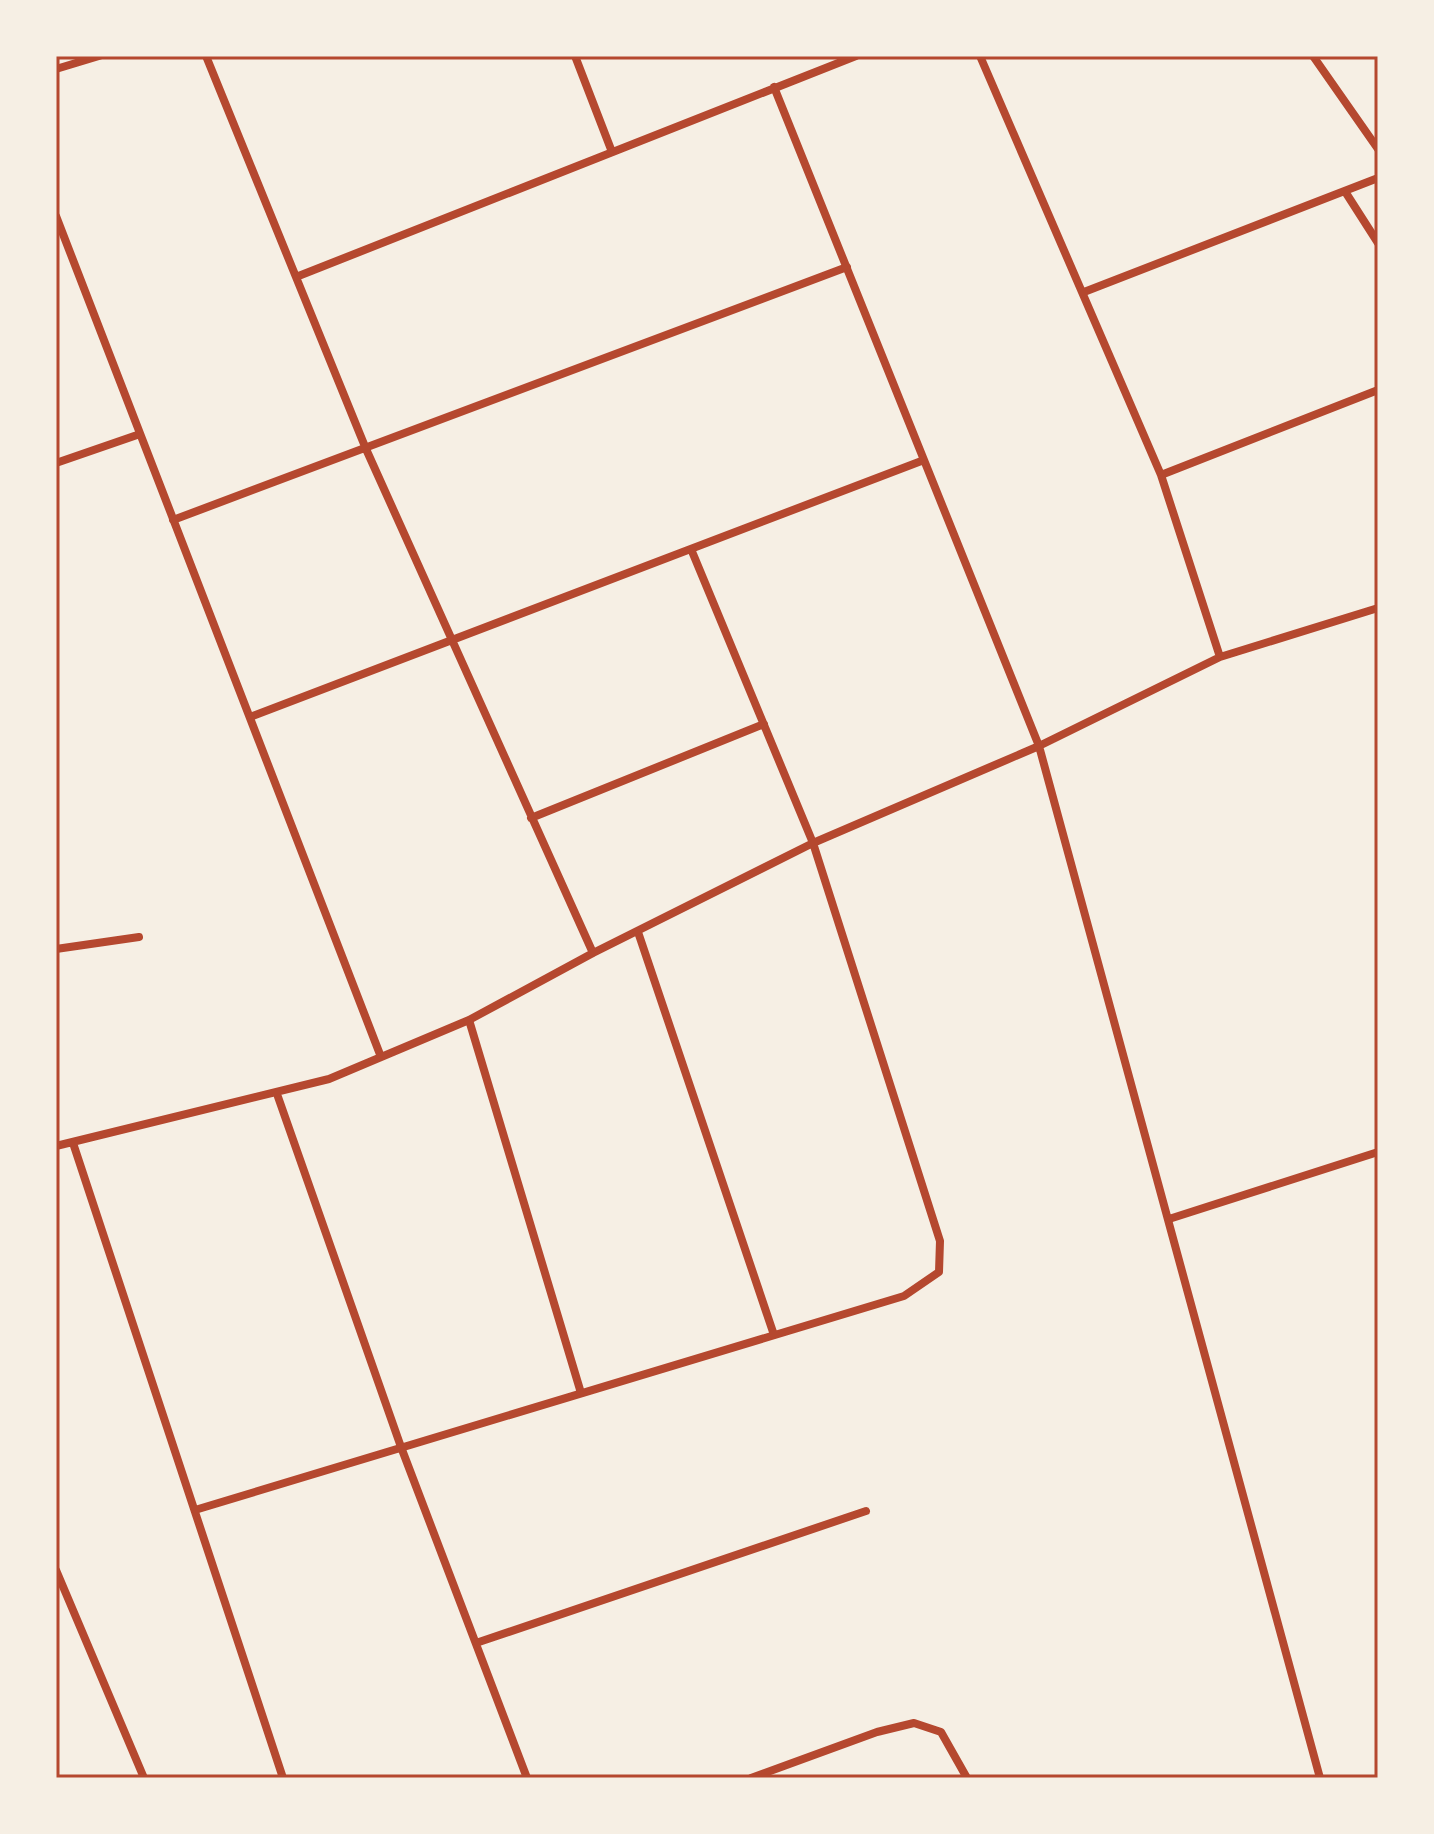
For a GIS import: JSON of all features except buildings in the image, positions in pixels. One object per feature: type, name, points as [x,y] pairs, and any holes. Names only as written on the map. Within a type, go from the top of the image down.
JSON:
[{"type":"street","points":[[56,69],[99,56]]},
{"type":"street","points":[[206,56],[366,449],[593,953]]},
{"type":"street","points":[[575,56],[612,152]]},
{"type":"street","points":[[296,277],[856,56]]},
{"type":"street","points":[[980,56],[1161,475],[1220,657]]},
{"type":"street","points":[[1313,56],[1378,149]]},
{"type":"street","points":[[774,87],[1039,746],[1320,1778]]},
{"type":"street","points":[[1084,292],[1346,193],[1378,178]]},
{"type":"street","points":[[1346,193],[1378,243]]},
{"type":"street","points":[[56,216],[381,1057]]},
{"type":"street","points":[[173,520],[847,267]]},
{"type":"street","points":[[1161,475],[1378,390]]},
{"type":"street","points":[[56,463],[140,434]]},
{"type":"street","points":[[250,717],[924,460]]},
{"type":"street","points":[[195,1510],[904,1296],[939,1272],[940,1241],[813,843],[691,549]]},
{"type":"street","points":[[56,1146],[329,1079],[469,1020],[593,953],[813,843],[1039,746],[1220,657],[1378,608]]},
{"type":"street","points":[[531,818],[764,724]]},
{"type":"street","points":[[638,932],[774,1335]]},
{"type":"street","points":[[56,949],[139,937]]},
{"type":"street","points":[[469,1020],[581,1393]]},
{"type":"street","points":[[277,1094],[401,1447],[527,1778]]},
{"type":"street","points":[[73,1143],[283,1778]]},
{"type":"street","points":[[1169,1219],[1378,1152]]},
{"type":"street","points":[[476,1643],[866,1511]]},
{"type":"street","points":[[56,1570],[144,1778]]},
{"type":"street","points":[[751,1778],[877,1732],[914,1723],[941,1732],[967,1778]]}]
